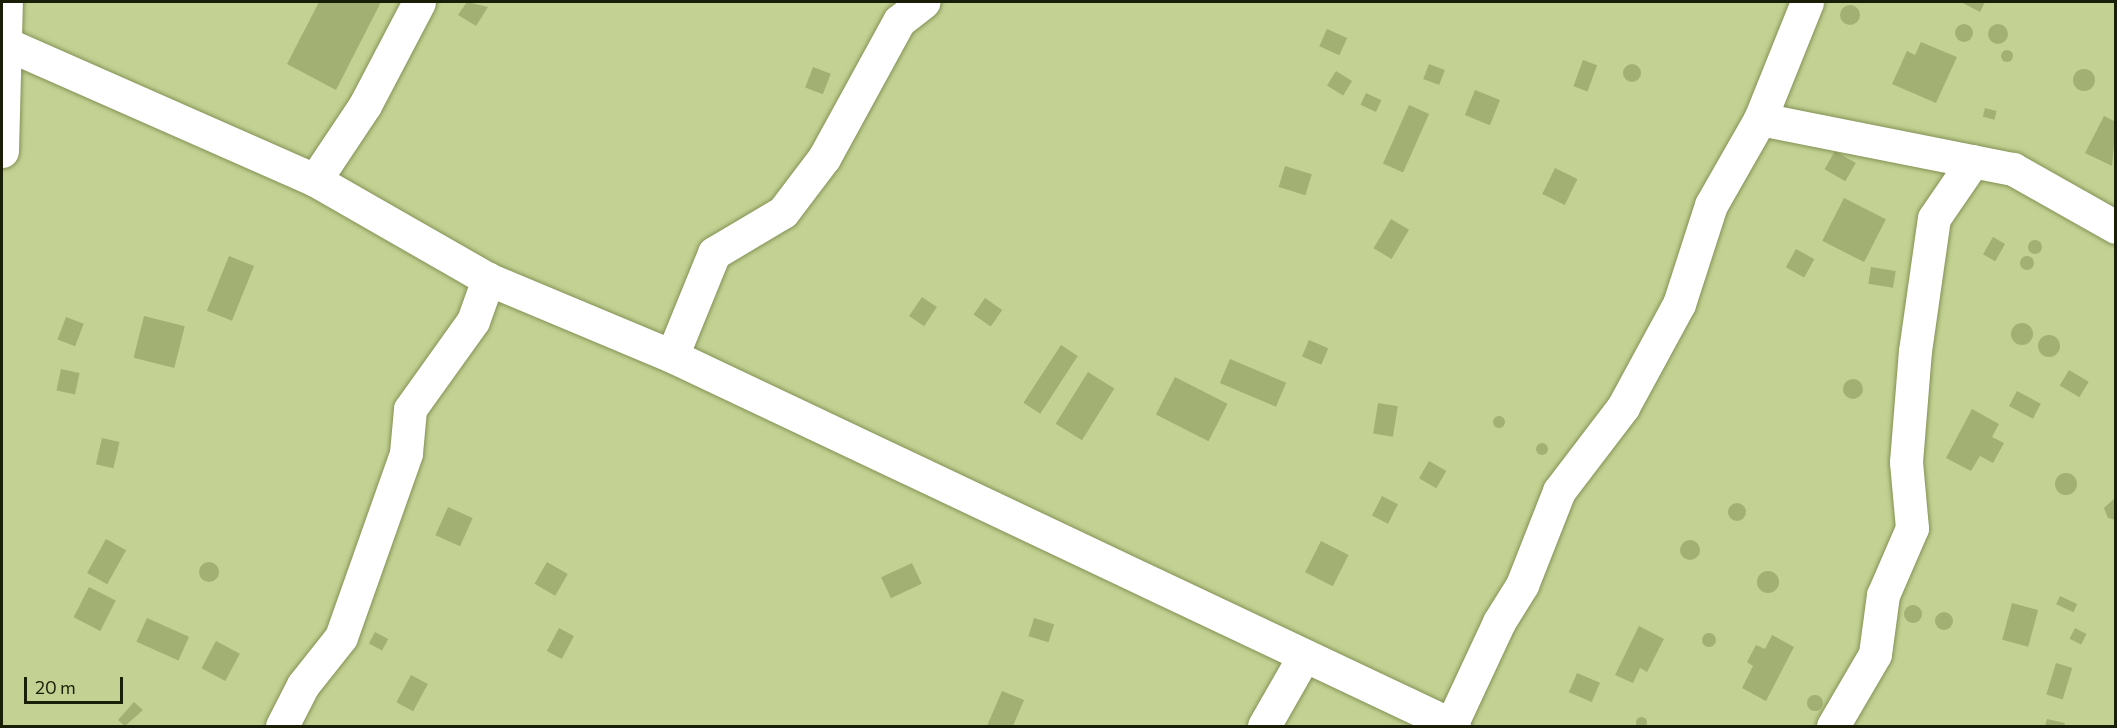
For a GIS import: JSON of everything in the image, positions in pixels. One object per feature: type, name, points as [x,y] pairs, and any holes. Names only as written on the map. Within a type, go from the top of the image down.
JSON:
[{"type":"street","points":[[2,151],[3,42],[6,2]]},
{"type":"street","points":[[315,180],[365,105],[419,2]]},
{"type":"street","points":[[672,356],[714,253],[783,212],[824,158],[899,21],[923,2]]},
{"type":"street","points":[[3,42],[315,180],[488,279],[672,356],[1453,726],[1499,622],[1522,585],[1559,491],[1623,407],[1679,304],[1711,205],[1760,119],[1807,2]]},
{"type":"street","points":[[1760,119],[2013,169],[2115,227]]},
{"type":"street","points":[[1833,726],[1875,654],[1883,595],[1912,528],[1906,462],[1915,351],[1934,219],[1973,162]]},
{"type":"street","points":[[282,726],[303,685],[341,637],[406,453],[410,409],[473,321],[488,279]]},
{"type":"street","points":[[1264,726],[1304,656]]},
{"type":"building","points":[[319,2],[381,2],[336,90],[287,64]]},
{"type":"building","points":[[467,2],[488,7],[476,26],[458,15]]},
{"type":"building","points":[[1961,2],[1985,2],[1980,12]]},
{"type":"building","points":[[1850,5],[1857,8],[1860,15],[1857,22],[1850,25],[1843,22],[1840,15],[1843,8]]},
{"type":"building","points":[[1960,24],[1968,24],[1973,29],[1971,40],[1960,42],[1955,37],[1955,29]]},
{"type":"building","points":[[1998,24],[2005,27],[2008,34],[2005,41],[1998,44],[1991,41],[1988,34],[1991,27]]},
{"type":"building","points":[[1327,29],[1347,38],[1339,55],[1319,46]]},
{"type":"building","points":[[1921,42],[1957,57],[1936,103],[1892,84],[1907,51],[1915,55]]},
{"type":"building","points":[[2009,50],[2013,56],[2009,62],[2005,62],[2001,54]]},
{"type":"building","points":[[1583,60],[1597,65],[1588,91],[1573,86]]},
{"type":"building","points":[[1429,64],[1445,70],[1439,85],[1423,79]]},
{"type":"building","points":[[1628,64],[1636,64],[1641,69],[1639,80],[1628,82],[1623,77],[1623,69]]},
{"type":"building","points":[[813,67],[831,74],[823,94],[805,88]]},
{"type":"building","points":[[2084,69],[2092,72],[2095,80],[2092,88],[2084,91],[2076,88],[2073,80],[2076,72]]},
{"type":"building","points":[[1336,71],[1352,81],[1343,95],[1327,85]]},
{"type":"building","points":[[1475,90],[1500,100],[1490,125],[1465,115]]},
{"type":"building","points":[[1366,93],[1381,100],[1376,112],[1361,105]]},
{"type":"building","points":[[1409,105],[1429,114],[1403,172],[1383,163]]},
{"type":"building","points":[[1985,108],[1997,111],[1994,120],[1983,117]]},
{"type":"building","points":[[2104,116],[2116,122],[2112,166],[2085,153]]},
{"type":"building","points":[[1835,151],[1856,163],[1845,181],[1824,169]]},
{"type":"building","points":[[1285,166],[1312,174],[1305,195],[1279,187]]},
{"type":"building","points":[[1555,168],[1577,179],[1565,205],[1542,194]]},
{"type":"building","points":[[1844,198],[1886,219],[1864,262],[1822,241]]},
{"type":"building","points":[[1391,219],[1409,230],[1391,259],[1373,248]]},
{"type":"building","points":[[1993,237],[2005,244],[1995,261],[1983,254]]},
{"type":"building","points":[[2035,240],[2040,242],[2042,247],[2040,252],[2035,254],[2030,252],[2028,247],[2030,242]]},
{"type":"building","points":[[1796,249],[1814,259],[1804,278],[1786,267]]},
{"type":"building","points":[[229,256],[254,266],[232,321],[207,311]]},
{"type":"building","points":[[2027,256],[2032,258],[2034,263],[2032,268],[2027,270],[2022,268],[2020,263],[2022,258]]},
{"type":"building","points":[[1871,267],[1896,271],[1893,288],[1868,284]]},
{"type":"building","points":[[922,297],[937,307],[924,326],[909,316]]},
{"type":"building","points":[[985,298],[1002,310],[991,326],[974,314]]},
{"type":"building","points":[[144,316],[185,326],[174,368],[134,358]]},
{"type":"building","points":[[66,317],[84,324],[75,346],[57,339]]},
{"type":"building","points":[[2018,323],[2026,323],[2033,330],[2033,338],[2026,345],[2018,345],[2011,338],[2011,330]]},
{"type":"building","points":[[2049,335],[2057,338],[2060,346],[2057,354],[2049,357],[2041,354],[2038,346],[2041,338]]},
{"type":"building","points":[[1309,340],[1328,348],[1321,365],[1302,357]]},
{"type":"building","points":[[1061,345],[1078,356],[1040,414],[1023,403]]},
{"type":"building","points":[[1230,359],[1286,383],[1276,407],[1220,383]]},
{"type":"building","points":[[61,369],[80,373],[75,394],[56,391]]},
{"type":"building","points":[[2069,370],[2089,382],[2079,397],[2060,385]]},
{"type":"building","points":[[1088,372],[1114,388],[1082,440],[1056,424]]},
{"type":"building","points":[[1175,377],[1228,404],[1209,441],[1156,414]]},
{"type":"building","points":[[1853,379],[1860,382],[1863,389],[1860,396],[1853,399],[1846,396],[1843,389],[1846,382]]},
{"type":"building","points":[[2017,391],[2041,404],[2033,419],[2009,406]]},
{"type":"building","points":[[1378,403],[1398,406],[1393,437],[1373,434]]},
{"type":"building","points":[[1972,409],[1999,424],[1992,437],[2004,443],[1993,463],[1980,456],[1971,471],[1946,458]]},
{"type":"building","points":[[1499,416],[1505,422],[1499,428],[1493,422]]},
{"type":"building","points":[[102,438],[120,442],[113,468],[96,464]]},
{"type":"building","points":[[1542,443],[1548,449],[1542,455],[1536,449]]},
{"type":"building","points":[[1429,461],[1446,471],[1436,488],[1419,478]]},
{"type":"building","points":[[2066,473],[2074,476],[2077,484],[2074,492],[2066,495],[2058,492],[2055,484],[2058,476]]},
{"type":"building","points":[[1382,496],[1398,504],[1388,524],[1372,516]]},
{"type":"building","points":[[2116,497],[2116,520],[2108,518],[2104,508]]},
{"type":"building","points":[[1737,503],[1743,506],[1746,512],[1743,518],[1737,521],[1731,518],[1728,512],[1731,506]]},
{"type":"building","points":[[448,507],[473,518],[460,546],[435,535]]},
{"type":"building","points":[[106,539],[126,550],[107,584],[87,573]]},
{"type":"building","points":[[1690,540],[1697,543],[1700,550],[1697,557],[1690,560],[1683,557],[1680,550],[1683,543]]},
{"type":"building","points":[[1321,541],[1349,555],[1333,586],[1305,572]]},
{"type":"building","points":[[209,562],[216,565],[219,572],[216,579],[209,582],[202,579],[199,572],[202,565]]},
{"type":"building","points":[[547,562],[568,574],[555,596],[534,584]]},
{"type":"building","points":[[912,563],[922,584],[891,598],[881,577]]},
{"type":"building","points":[[1764,571],[1772,571],[1779,578],[1779,586],[1772,593],[1764,593],[1757,586],[1757,578]]},
{"type":"building","points":[[89,587],[116,601],[100,631],[74,617]]},
{"type":"building","points":[[2060,596],[2077,604],[2073,612],[2056,604]]},
{"type":"building","points":[[2012,603],[2038,610],[2028,647],[2002,640]]},
{"type":"building","points":[[1913,605],[1919,608],[1922,614],[1919,620],[1913,623],[1907,620],[1904,614],[1907,608]]},
{"type":"building","points":[[1944,612],[1950,615],[1953,621],[1950,627],[1944,630],[1938,627],[1935,621],[1938,615]]},
{"type":"building","points":[[147,618],[189,637],[178,660],[136,642]]},
{"type":"building","points":[[1034,618],[1054,624],[1049,642],[1028,636]]},
{"type":"building","points":[[1639,626],[1664,639],[1647,672],[1640,668],[1633,683],[1615,675]]},
{"type":"building","points":[[559,628],[574,636],[562,659],[547,651]]},
{"type":"building","points":[[2075,628],[2087,634],[2081,645],[2070,639]]},
{"type":"building","points":[[375,632],[388,639],[382,651],[369,643]]},
{"type":"building","points":[[1709,633],[1714,635],[1716,640],[1714,645],[1709,647],[1704,645],[1702,640],[1704,635]]},
{"type":"building","points":[[1772,635],[1794,647],[1766,701],[1742,688],[1753,666],[1747,662],[1756,645],[1765,649]]},
{"type":"building","points":[[216,641],[240,654],[225,681],[201,668]]},
{"type":"building","points":[[2056,663],[2072,668],[2063,700],[2046,695]]},
{"type":"building","points":[[1577,673],[1600,683],[1592,702],[1569,692]]},
{"type":"building","points":[[411,675],[428,684],[413,711],[396,702]]},
{"type":"building","points":[[1002,691],[1024,700],[1013,726],[987,726]]},
{"type":"building","points":[[1815,695],[1823,703],[1815,711],[1807,703]]},
{"type":"building","points":[[134,702],[143,710],[125,726],[118,720]]},
{"type":"building","points":[[1641,716],[1647,722],[1641,728],[1635,722]]},
{"type":"building","points":[[2047,719],[2065,723],[2064,726],[2045,726]]}]
